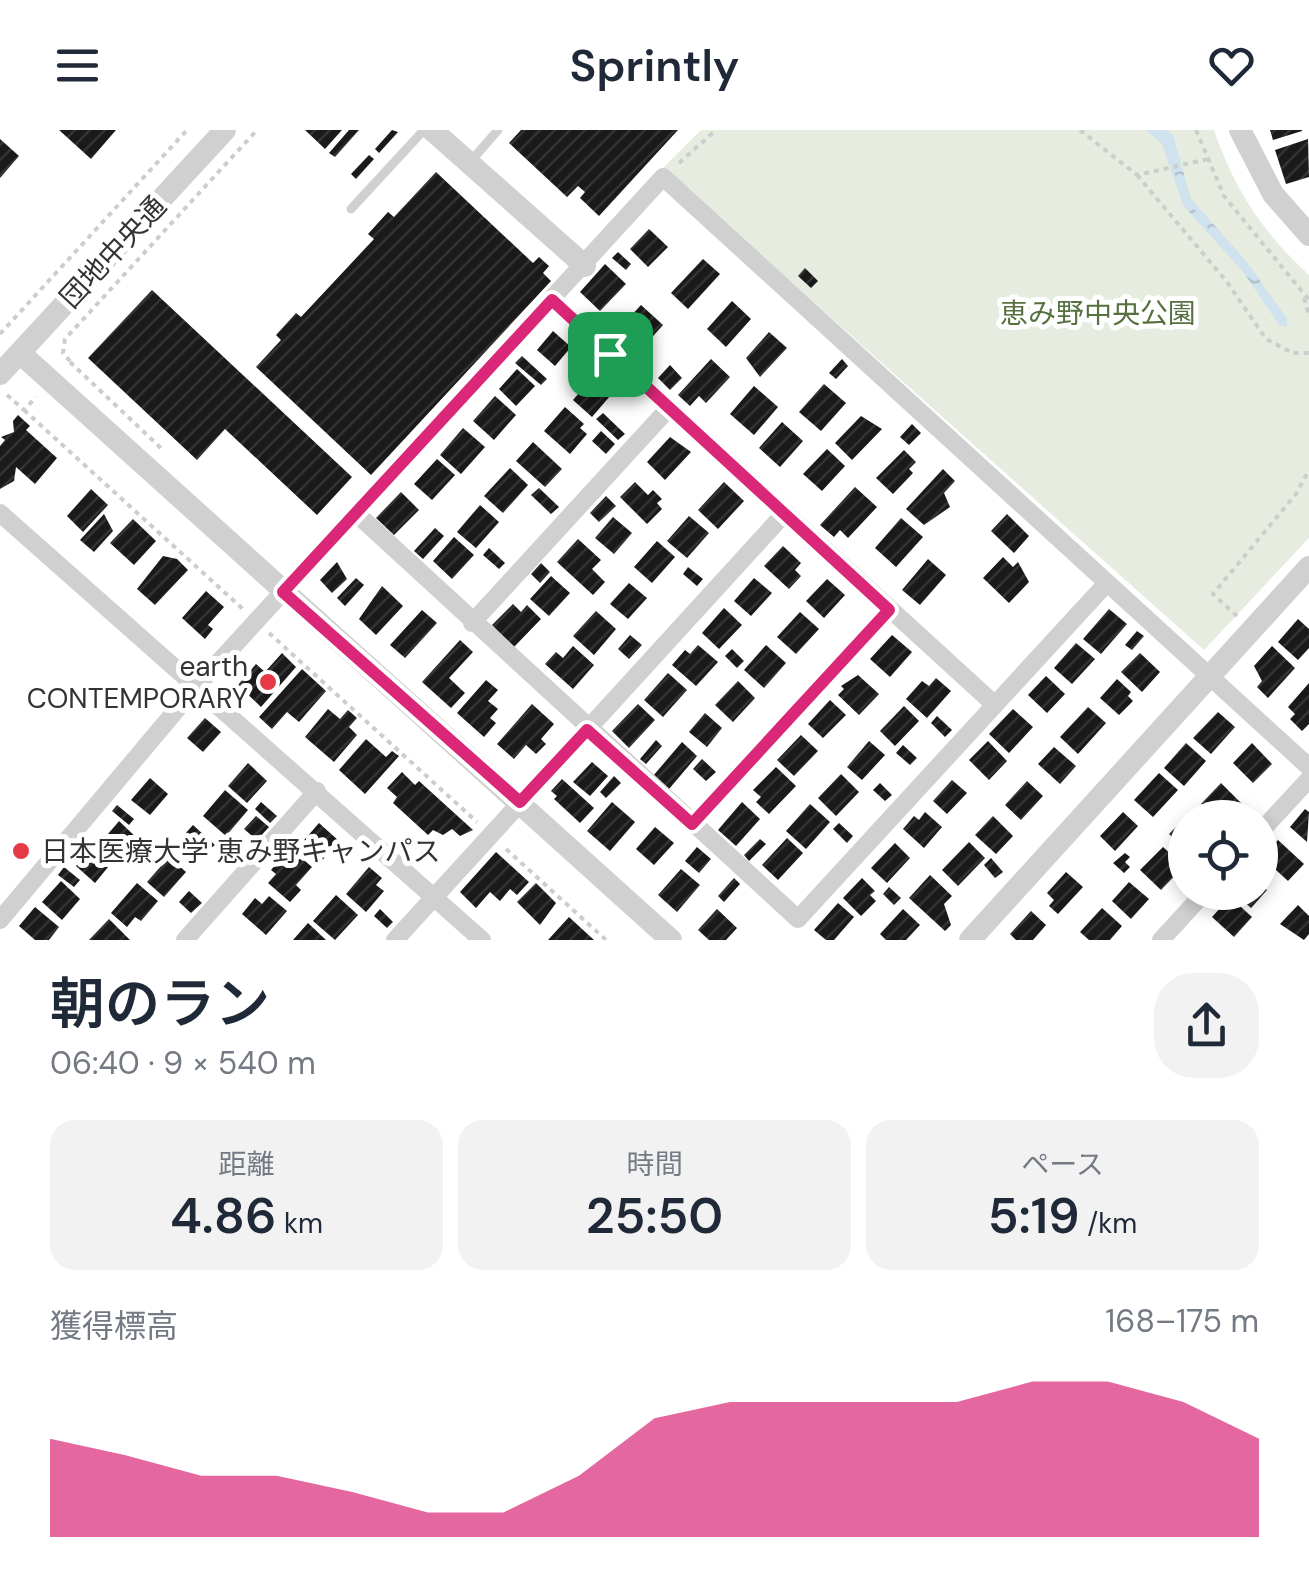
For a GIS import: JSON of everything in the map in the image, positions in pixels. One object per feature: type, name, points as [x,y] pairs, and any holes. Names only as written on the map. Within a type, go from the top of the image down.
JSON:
[{"type":"street","name":"団地中央通","points":[[0,374],[225,130]]},
{"type":"street","points":[[428,130],[585,266]]},
{"type":"street","points":[[1240,130],[1273,194],[1309,235]]},
{"type":"street","points":[[0,920],[194,689],[358,516],[663,177],[1309,768]]},
{"type":"street","points":[[552,300],[994,704]]},
{"type":"street","points":[[20,352],[671,940]]},
{"type":"street","points":[[472,622],[668,408]]},
{"type":"street","points":[[0,513],[194,689],[317,791],[482,940]]},
{"type":"street","points":[[395,940],[785,513]]},
{"type":"street","points":[[358,516],[587,730],[798,919],[1106,584]]},
{"type":"street","points":[[970,940],[1309,567]]},
{"type":"street","points":[[692,824],[889,610]]},
{"type":"street","points":[[1278,812],[1309,778]]},
{"type":"street","points":[[185,940],[317,791]]},
{"type":"street","points":[[1162,940],[1189,910]]},
{"type":"lane","points":[[351,209],[428,130]]},
{"type":"lane","points":[[469,163],[498,130]]},
{"type":"path","points":[[0,334],[187,130]]},
{"type":"path","points":[[24,410],[70,362],[64,353],[65,339],[258,130]]},
{"type":"path","points":[[663,177],[716,130]]},
{"type":"path","points":[[1080,130],[1137,175],[1227,282],[1266,339],[1293,354],[1309,353]]},
{"type":"path","points":[[1196,130],[1224,196],[1306,299],[1309,316]]},
{"type":"path","points":[[1137,175],[1163,172],[1208,158]]},
{"type":"path","points":[[0,388],[606,940]]},
{"type":"path","points":[[1241,620],[1213,594],[1296,494],[1309,470]]},
{"type":"green space","name":"恵み野中央公園","points":[[701,130],[1214,130],[1252,209],[1309,275],[1309,538],[1204,650],[663,168]]},
{"type":"water","points":[[1146,130],[1168,130],[1173,135],[1191,199],[1247,262],[1287,319],[1287,327],[1279,325],[1244,273],[1183,205],[1162,144]]},
{"type":"building","points":[[59,130],[116,130],[91,159]]},
{"type":"building","points":[[305,130],[342,130],[325,149]]},
{"type":"building","points":[[349,130],[359,130],[335,157],[329,153]]},
{"type":"building","points":[[392,130],[398,132],[379,153],[375,149]]},
{"type":"building","points":[[521,130],[678,130],[599,216],[580,198],[585,192],[578,186],[567,197],[509,143]]},
{"type":"building","points":[[1270,130],[1302,130],[1302,131],[1273,140]]},
{"type":"building","points":[[0,139],[19,156],[0,178]]},
{"type":"building","points":[[1308,139],[1309,177],[1286,184],[1275,150]]},
{"type":"building","points":[[369,155],[374,159],[356,179],[351,174]]},
{"type":"building","points":[[436,172],[533,263],[539,257],[549,266],[543,273],[551,281],[371,475],[256,367],[281,340],[276,335],[296,313],[301,317],[374,239],[368,234],[388,212],[394,217]]},
{"type":"building","points":[[649,229],[668,247],[648,267],[630,249]]},
{"type":"building","points":[[618,252],[631,264],[626,270],[612,258]]},
{"type":"building","points":[[703,259],[720,274],[688,309],[671,293]]},
{"type":"building","points":[[605,264],[626,284],[600,311],[580,292]]},
{"type":"building","points":[[805,268],[818,281],[811,288],[798,276]]},
{"type":"building","points":[[152,290],[352,477],[317,515],[225,429],[197,460],[88,358]]},
{"type":"building","points":[[732,301],[751,319],[726,347],[707,329]]},
{"type":"building","points":[[641,305],[663,325],[637,354],[615,333]]},
{"type":"building","points":[[553,331],[571,347],[555,366],[537,350]]},
{"type":"building","points":[[769,332],[787,348],[760,377],[746,358]]},
{"type":"building","points":[[522,356],[547,379],[541,385],[515,363]]},
{"type":"building","points":[[711,359],[730,377],[706,403],[699,396],[690,406],[678,395]]},
{"type":"building","points":[[842,359],[848,366],[836,379],[829,373]]},
{"type":"building","points":[[670,365],[682,378],[670,390],[658,378]]},
{"type":"building","points":[[517,369],[535,386],[516,406],[499,389]]},
{"type":"building","points":[[597,372],[616,389],[592,417],[573,400]]},
{"type":"building","points":[[824,384],[846,403],[821,431],[799,412]]},
{"type":"building","points":[[754,386],[778,407],[754,435],[730,414]]},
{"type":"building","points":[[495,396],[516,415],[494,440],[473,421]]},
{"type":"building","points":[[565,407],[584,424],[580,428],[587,434],[570,454],[544,431]]},
{"type":"building","points":[[603,413],[625,434],[618,440],[596,419]]},
{"type":"building","points":[[18,415],[30,426],[26,430],[57,458],[35,484],[16,467],[14,481],[0,489],[0,446],[5,440],[1,437],[14,432],[13,421]]},
{"type":"building","points":[[861,416],[882,429],[852,460],[835,443]]},
{"type":"building","points":[[782,422],[803,441],[780,467],[759,448]]},
{"type":"building","points":[[912,424],[921,433],[909,445],[900,437]]},
{"type":"building","points":[[463,428],[485,447],[461,474],[440,455]]},
{"type":"building","points":[[601,431],[615,444],[606,454],[592,441]]},
{"type":"building","points":[[670,437],[691,452],[665,480],[647,462]]},
{"type":"building","points":[[533,442],[562,469],[545,487],[516,461]]},
{"type":"building","points":[[827,449],[845,466],[822,491],[803,474]]},
{"type":"building","points":[[904,450],[916,462],[909,469],[913,473],[893,494],[876,478]]},
{"type":"building","points":[[437,459],[455,475],[432,500],[414,484]]},
{"type":"building","points":[[510,468],[528,485],[503,513],[484,496]]},
{"type":"building","points":[[943,469],[955,481],[944,493],[950,507],[924,525],[906,509]]},
{"type":"building","points":[[635,482],[648,495],[653,490],[662,499],[657,503],[662,509],[647,524],[620,497]]},
{"type":"building","points":[[724,482],[744,501],[718,529],[698,510]]},
{"type":"building","points":[[855,487],[877,507],[848,538],[840,530],[834,537],[820,525]]},
{"type":"building","points":[[539,488],[559,507],[551,514],[531,495]]},
{"type":"building","points":[[91,489],[108,505],[83,532],[67,516]]},
{"type":"building","points":[[401,492],[419,510],[394,535],[376,518]]},
{"type":"building","points":[[606,496],[616,506],[599,522],[590,513]]},
{"type":"building","points":[[480,505],[499,522],[476,548],[457,532]]},
{"type":"building","points":[[104,514],[113,531],[94,552],[80,540]]},
{"type":"building","points":[[1007,514],[1029,536],[1014,553],[991,531]]},
{"type":"building","points":[[689,516],[709,533],[687,558],[667,541]]},
{"type":"building","points":[[613,517],[632,533],[614,554],[595,538]]},
{"type":"building","points":[[901,518],[923,537],[896,567],[875,548]]},
{"type":"building","points":[[133,519],[156,541],[134,565],[110,543]]},
{"type":"building","points":[[435,528],[444,536],[423,559],[414,551]]},
{"type":"building","points":[[454,537],[474,555],[452,579],[433,561]]},
{"type":"building","points":[[578,539],[601,560],[592,569],[605,582],[593,595],[557,562]]},
{"type":"building","points":[[657,541],[675,557],[652,583],[634,567]]},
{"type":"building","points":[[783,546],[801,563],[795,570],[801,576],[789,589],[764,566]]},
{"type":"building","points":[[489,548],[505,563],[499,569],[483,555]]},
{"type":"building","points":[[163,556],[177,559],[188,570],[155,605],[137,589]]},
{"type":"building","points":[[1003,557],[1013,567],[1018,562],[1029,582],[1009,603],[983,578]]},
{"type":"building","points":[[928,559],[946,575],[920,605],[902,590]]},
{"type":"building","points":[[337,562],[347,579],[332,593],[320,580]]},
{"type":"building","points":[[541,563],[550,572],[540,583],[531,574]]},
{"type":"building","points":[[688,567],[703,579],[697,586],[683,574]]},
{"type":"building","points":[[551,576],[570,593],[549,616],[530,599]]},
{"type":"building","points":[[356,578],[364,585],[345,606],[337,598]]},
{"type":"building","points":[[754,578],[772,593],[751,616],[734,601]]},
{"type":"building","points":[[827,579],[845,595],[824,618],[806,601]]},
{"type":"building","points":[[629,583],[647,598],[628,619],[610,604]]},
{"type":"building","points":[[382,586],[403,606],[376,635],[359,619]]},
{"type":"building","points":[[206,591],[224,607],[208,625],[213,629],[205,639],[182,618]]},
{"type":"building","points":[[513,604],[521,612],[527,605],[541,619],[514,647],[492,625]]},
{"type":"building","points":[[724,608],[742,625],[719,649],[702,633]]},
{"type":"building","points":[[1109,609],[1127,624],[1101,654],[1083,639]]},
{"type":"building","points":[[422,610],[437,623],[405,658],[390,645]]},
{"type":"building","points":[[596,611],[616,629],[594,655],[573,636]]},
{"type":"building","points":[[800,612],[819,629],[796,654],[777,637]]},
{"type":"building","points":[[1298,619],[1309,629],[1309,648],[1298,660],[1278,642]]},
{"type":"building","points":[[1137,631],[1144,636],[1132,650],[1125,645]]},
{"type":"building","points":[[630,635],[642,645],[629,659],[618,649]]},
{"type":"building","points":[[892,635],[912,652],[890,677],[870,659]]},
{"type":"building","points":[[460,640],[473,652],[449,678],[465,693],[451,708],[422,682]]},
{"type":"building","points":[[1076,643],[1095,659],[1072,684],[1054,668]]},
{"type":"building","points":[[698,645],[718,662],[696,686],[672,665],[685,650],[690,654]]},
{"type":"building","points":[[766,645],[786,663],[764,688],[744,670]]},
{"type":"building","points":[[573,646],[594,665],[573,689],[545,664],[556,652],[563,658]]},
{"type":"building","points":[[1272,646],[1295,668],[1268,698],[1257,687],[1262,681],[1254,666]]},
{"type":"building","points":[[732,649],[744,661],[737,668],[725,656]]},
{"type":"building","points":[[282,653],[296,667],[261,707],[238,685],[256,664],[265,672]]},
{"type":"building","points":[[1140,653],[1160,672],[1142,692],[1121,672]]},
{"type":"building","points":[[302,669],[326,691],[299,722],[287,712],[272,729],[259,717]]},
{"type":"building","points":[[668,673],[687,690],[663,717],[644,700]]},
{"type":"building","points":[[858,675],[879,694],[859,715],[838,695],[844,689],[841,686]]},
{"type":"building","points":[[1046,676],[1065,694],[1047,713],[1028,695]]},
{"type":"building","points":[[936,678],[951,691],[927,718],[906,699],[922,681],[929,686]]},
{"type":"building","points":[[1117,679],[1131,692],[1128,696],[1133,701],[1119,715],[1100,698]]},
{"type":"building","points":[[486,680],[498,690],[488,701],[498,709],[490,718],[496,723],[484,737],[457,713]]},
{"type":"building","points":[[738,681],[755,698],[733,722],[715,705]]},
{"type":"building","points":[[1309,683],[1309,724],[1302,731],[1290,719],[1295,714],[1288,707]]},
{"type":"building","points":[[830,700],[846,715],[823,738],[808,724]]},
{"type":"building","points":[[532,704],[554,724],[541,739],[546,744],[536,754],[526,745],[514,759],[497,744]]},
{"type":"building","points":[[638,704],[655,720],[629,748],[612,731]]},
{"type":"building","points":[[904,706],[919,721],[895,746],[880,731]]},
{"type":"building","points":[[1088,707],[1106,723],[1078,754],[1060,737]]},
{"type":"building","points":[[328,709],[340,719],[348,710],[357,718],[349,727],[357,735],[334,762],[305,737]]},
{"type":"building","points":[[1013,709],[1033,727],[1009,753],[989,734]]},
{"type":"building","points":[[1218,712],[1235,727],[1211,754],[1193,738]]},
{"type":"building","points":[[705,713],[722,728],[707,747],[689,732]]},
{"type":"building","points":[[937,716],[952,730],[945,737],[931,723]]},
{"type":"building","points":[[205,718],[221,732],[203,752],[187,738]]},
{"type":"building","points":[[801,735],[818,751],[794,776],[777,760]]},
{"type":"building","points":[[366,739],[386,757],[392,751],[399,756],[365,794],[339,770]]},
{"type":"building","points":[[656,740],[662,746],[646,764],[640,759]]},
{"type":"building","points":[[869,741],[885,755],[862,780],[847,767]]},
{"type":"building","points":[[988,741],[1007,761],[989,780],[969,760]]},
{"type":"building","points":[[682,742],[697,756],[669,789],[653,776]]},
{"type":"building","points":[[1186,743],[1206,761],[1184,786],[1164,768]]},
{"type":"building","points":[[1252,743],[1272,764],[1253,783],[1233,763]]},
{"type":"building","points":[[903,745],[917,758],[910,765],[896,753]]},
{"type":"building","points":[[1054,747],[1076,766],[1060,784],[1038,764]]},
{"type":"building","points":[[702,759],[716,772],[706,781],[693,769]]},
{"type":"building","points":[[592,762],[608,776],[590,796],[573,782]]},
{"type":"building","points":[[248,763],[267,781],[247,803],[228,786]]},
{"type":"building","points":[[776,767],[796,786],[769,814],[756,802],[761,797],[753,790]]},
{"type":"building","points":[[402,772],[415,785],[419,781],[473,830],[460,836],[452,829],[443,835],[433,830],[428,835],[393,803],[397,797],[387,788]]},
{"type":"building","points":[[1159,773],[1178,790],[1153,817],[1134,800]]},
{"type":"building","points":[[841,774],[859,792],[836,816],[818,798]]},
{"type":"building","points":[[614,776],[621,783],[606,798],[600,792]]},
{"type":"building","points":[[150,778],[168,794],[150,815],[131,800]]},
{"type":"building","points":[[562,779],[594,808],[580,823],[554,799],[557,796],[551,791]]},
{"type":"building","points":[[952,780],[967,793],[947,814],[933,801]]},
{"type":"building","points":[[1027,781],[1043,796],[1021,820],[1005,805]]},
{"type":"building","points":[[880,783],[892,795],[885,801],[873,790]]},
{"type":"building","points":[[1221,783],[1238,800],[1205,800]]},
{"type":"building","points":[[225,790],[248,810],[226,836],[203,816]]},
{"type":"building","points":[[261,802],[277,816],[270,823],[255,809]]},
{"type":"building","points":[[612,802],[635,822],[610,851],[587,831]]},
{"type":"building","points":[[742,802],[760,819],[736,846],[718,830]]},
{"type":"building","points":[[810,804],[830,822],[806,849],[786,831]]},
{"type":"building","points":[[117,805],[134,819],[129,825],[112,811]]},
{"type":"building","points":[[1305,809],[1309,812],[1307,842],[1290,827]]},
{"type":"building","points":[[925,812],[942,827],[924,848],[903,829],[914,816],[919,820]]},
{"type":"building","points":[[1123,812],[1138,826],[1115,851],[1100,836]]},
{"type":"building","points":[[256,816],[269,827],[257,840],[244,829]]},
{"type":"building","points":[[993,816],[1013,836],[996,854],[975,835]]},
{"type":"building","points":[[119,821],[140,841],[123,860],[102,841]]},
{"type":"building","points":[[319,823],[339,841],[319,864],[299,846]]},
{"type":"building","points":[[839,823],[853,836],[847,843],[833,829]]},
{"type":"building","points":[[193,825],[215,845],[191,864],[173,847]]},
{"type":"building","points":[[655,827],[674,843],[654,865],[636,849]]},
{"type":"building","points":[[787,838],[803,853],[778,880],[762,865]]},
{"type":"building","points":[[760,839],[766,844],[749,861],[744,855]]},
{"type":"building","points":[[1278,840],[1304,864],[1288,881],[1278,872]]},
{"type":"building","points":[[969,842],[985,858],[958,886],[942,870]]},
{"type":"building","points":[[895,843],[910,858],[887,883],[871,868]]},
{"type":"building","points":[[697,847],[711,859],[699,873],[685,861]]},
{"type":"building","points":[[1163,847],[1168,852],[1168,883],[1161,890],[1140,870]]},
{"type":"building","points":[[290,848],[312,867],[296,885],[301,890],[290,902],[268,883],[276,874],[271,870]]},
{"type":"building","points":[[100,850],[113,861],[95,883],[76,866],[89,851],[95,856]]},
{"type":"building","points":[[496,852],[529,882],[517,895],[510,889],[500,901],[490,892],[476,908],[460,892]]},
{"type":"building","points":[[1125,853],[1130,857],[1125,862],[1130,867],[1124,873],[1113,863]]},
{"type":"building","points":[[169,857],[186,872],[164,897],[147,882]]},
{"type":"building","points":[[991,858],[1003,872],[995,878],[984,865]]},
{"type":"building","points":[[64,867],[80,880],[74,887],[58,875]]},
{"type":"building","points":[[369,867],[382,878],[376,885],[384,891],[366,912],[346,894]]},
{"type":"building","points":[[681,869],[700,885],[677,912],[658,895]]},
{"type":"building","points":[[1066,872],[1083,887],[1058,914],[1049,906],[1054,900],[1047,893]]},
{"type":"building","points":[[930,875],[952,896],[944,904],[951,925],[945,931],[909,898]]},
{"type":"building","points":[[734,878],[740,884],[724,902],[718,896]]},
{"type":"building","points":[[862,878],[875,891],[870,895],[876,901],[861,916],[843,898]]},
{"type":"building","points":[[61,881],[80,899],[62,920],[42,902]]},
{"type":"building","points":[[1129,882],[1149,899],[1131,919],[1112,901]]},
{"type":"building","points":[[137,883],[158,901],[141,921],[135,917],[127,927],[111,913]]},
{"type":"building","points":[[536,883],[556,903],[540,925],[517,902]]},
{"type":"building","points":[[889,887],[901,898],[894,905],[883,894]]},
{"type":"building","points":[[189,891],[202,903],[191,913],[179,902]]},
{"type":"building","points":[[336,895],[358,915],[335,940],[313,921]]},
{"type":"building","points":[[269,896],[287,911],[266,935],[242,914],[255,898],[262,904]]},
{"type":"building","points":[[838,903],[854,917],[834,940],[826,940],[814,930]]},
{"type":"building","points":[[1298,905],[1309,916],[1309,934],[1304,940],[1280,924]]},
{"type":"building","points":[[35,907],[59,927],[49,940],[35,940],[19,926]]},
{"type":"building","points":[[1102,908],[1122,926],[1110,940],[1089,940],[1080,932]]},
{"type":"building","points":[[380,909],[393,922],[387,928],[374,916]]},
{"type":"building","points":[[717,909],[737,928],[726,940],[709,940],[698,930]]},
{"type":"building","points":[[903,909],[920,925],[906,940],[886,940],[880,934]]},
{"type":"building","points":[[1218,910],[1244,910],[1252,917],[1234,937],[1212,917]]},
{"type":"building","points":[[1031,911],[1046,925],[1033,940],[1016,940],[1010,934]]},
{"type":"building","points":[[569,917],[594,940],[548,940]]},
{"type":"building","points":[[109,919],[130,940],[89,940]]},
{"type":"building","points":[[308,923],[326,940],[293,940]]},
{"type":"place","name":"earth CONTEMPORARY","points":[[268,682]]},
{"type":"place","name":"日本医療大学 恵み野キャンパス","points":[[21,851]]},
{"type":"route","points":[[552,300],[610,354],[889,610],[692,824],[587,730],[520,802],[283,592],[358,516],[552,300]]}]
